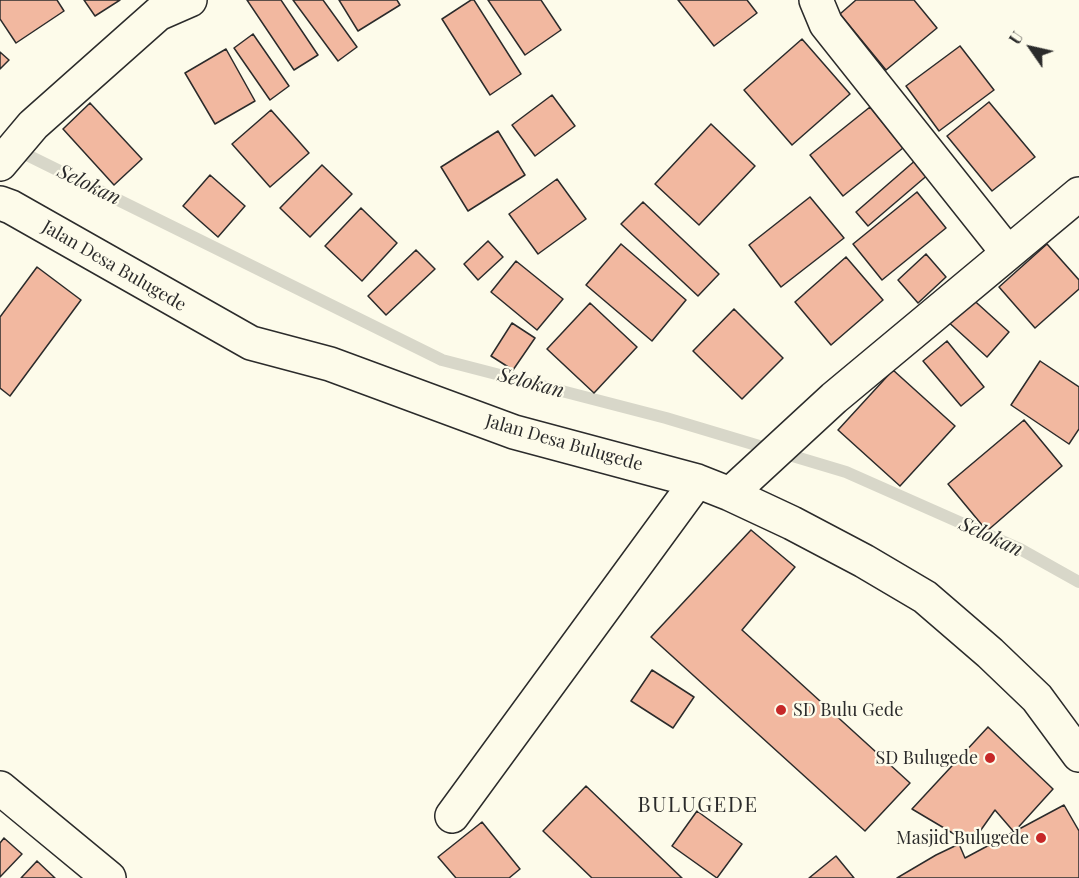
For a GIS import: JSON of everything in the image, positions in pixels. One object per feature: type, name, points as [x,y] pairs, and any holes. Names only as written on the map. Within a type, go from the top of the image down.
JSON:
[{"type":"street","points":[[0,164],[33,125],[158,14],[190,0]]},
{"type":"street","points":[[816,0],[826,24],[1008,252]]},
{"type":"street","points":[[729,494],[834,398],[1079,194]]},
{"type":"street","name":"Jalan Desa Bulugede","points":[[0,203],[11,207],[251,343],[330,364],[514,432],[697,481],[792,524],[864,561],[925,597],[990,653],[1037,698],[1079,755]]},
{"type":"street","points":[[452,816],[697,481]]},
{"type":"street","points":[[0,788],[109,878]]},
{"type":"building","points":[[0,0],[57,0],[64,11],[16,43],[0,19]]},
{"type":"building","points":[[84,0],[120,0],[95,16]]},
{"type":"building","points":[[247,0],[281,0],[318,55],[294,70]]},
{"type":"building","points":[[293,0],[323,0],[357,47],[338,61]]},
{"type":"building","points":[[339,0],[397,0],[400,5],[358,31]]},
{"type":"building","points":[[474,0],[521,74],[490,95],[442,19]]},
{"type":"building","points":[[488,0],[541,0],[561,30],[525,55]]},
{"type":"building","points":[[678,0],[747,0],[757,13],[714,46]]},
{"type":"building","points":[[856,0],[914,0],[937,28],[886,70],[840,14]]},
{"type":"building","points":[[253,34],[289,86],[270,100],[234,48]]},
{"type":"building","points":[[802,39],[850,94],[792,145],[744,90]]},
{"type":"building","points":[[960,46],[994,90],[939,131],[906,86]]},
{"type":"building","points":[[226,49],[255,101],[215,124],[185,73]]},
{"type":"building","points":[[0,52],[9,60],[0,69]]},
{"type":"building","points":[[552,95],[575,126],[535,156],[512,125]]},
{"type":"building","points":[[989,102],[1035,157],[992,191],[947,136]]},
{"type":"building","points":[[90,103],[142,159],[114,185],[63,129]]},
{"type":"building","points":[[870,107],[903,148],[843,196],[810,155]]},
{"type":"building","points":[[271,110],[309,153],[270,187],[232,144]]},
{"type":"building","points":[[711,124],[755,166],[699,225],[655,184]]},
{"type":"building","points":[[498,131],[525,175],[468,211],[441,167]]},
{"type":"building","points":[[925,152],[937,167],[868,226],[856,212]]},
{"type":"building","points":[[322,165],[352,194],[310,237],[280,208]]},
{"type":"building","points":[[210,175],[245,206],[218,237],[183,206]]},
{"type":"building","points":[[557,179],[586,219],[538,254],[509,214]]},
{"type":"building","points":[[917,192],[946,228],[882,280],[853,244]]},
{"type":"building","points":[[810,197],[844,238],[781,287],[749,245]]},
{"type":"building","points":[[643,202],[719,274],[698,296],[621,224]]},
{"type":"building","points":[[361,208],[397,243],[362,281],[325,246]]},
{"type":"building","points":[[488,241],[503,257],[478,280],[464,264]]},
{"type":"building","points":[[621,244],[686,300],[652,341],[586,285]]},
{"type":"building","points":[[1047,244],[1079,280],[1079,289],[1035,328],[999,287]]},
{"type":"building","points":[[416,250],[435,269],[386,315],[368,296]]},
{"type":"building","points":[[926,254],[946,277],[918,303],[898,280]]},
{"type":"building","points":[[846,257],[883,300],[831,345],[795,302]]},
{"type":"building","points":[[516,261],[563,299],[537,330],[491,292]]},
{"type":"building","points":[[37,267],[81,300],[10,396],[0,388],[0,317]]},
{"type":"building","points":[[968,295],[1009,332],[987,357],[945,319]]},
{"type":"building","points":[[590,303],[637,347],[594,393],[547,349]]},
{"type":"building","points":[[734,309],[783,358],[742,399],[693,351]]},
{"type":"building","points":[[512,323],[535,338],[513,370],[491,356]]},
{"type":"building","points":[[947,341],[984,387],[961,406],[923,361]]},
{"type":"building","points":[[1040,361],[1079,387],[1079,429],[1069,444],[1011,405]]},
{"type":"building","points":[[893,370],[955,426],[900,486],[838,430]]},
{"type":"building","points":[[1024,420],[1062,466],[987,531],[948,484]]},
{"type":"building","name":"SD Bulu Gede","points":[[751,530],[795,567],[742,630],[910,783],[865,831],[651,637]]},
{"type":"building","points":[[652,670],[694,697],[673,728],[631,701]]},
{"type":"building","name":"SD Bulugede","points":[[988,727],[1053,789],[1014,832],[995,810],[971,844],[912,809]]},
{"type":"building","points":[[586,786],[682,878],[592,878],[543,831]]},
{"type":"building","name":"Masjid Bulugede","points":[[1064,805],[1079,831],[1079,878],[897,878],[959,844],[965,858]]},
{"type":"building","points":[[697,811],[742,844],[717,878],[672,846]]},
{"type":"building","points":[[482,822],[520,869],[509,878],[456,878],[438,857]]},
{"type":"building","points":[[4,838],[22,854],[0,877],[0,843]]},
{"type":"building","points":[[836,856],[854,878],[809,878]]},
{"type":"building","points":[[37,861],[55,878],[21,878]]},
{"type":"waterway","name":"Selokan","points":[[15,149],[442,360],[666,418],[846,472],[1020,549],[1079,582]]},
{"type":"place","name":"SD Bulu Gede","points":[[781,710]]},
{"type":"place","name":"SD Bulugede","points":[[990,758]]},
{"type":"place","name":"Masjid Bulugede","points":[[1041,838]]},
{"type":"district","name":"BULUGEDE","points":[[698,805]]}]
